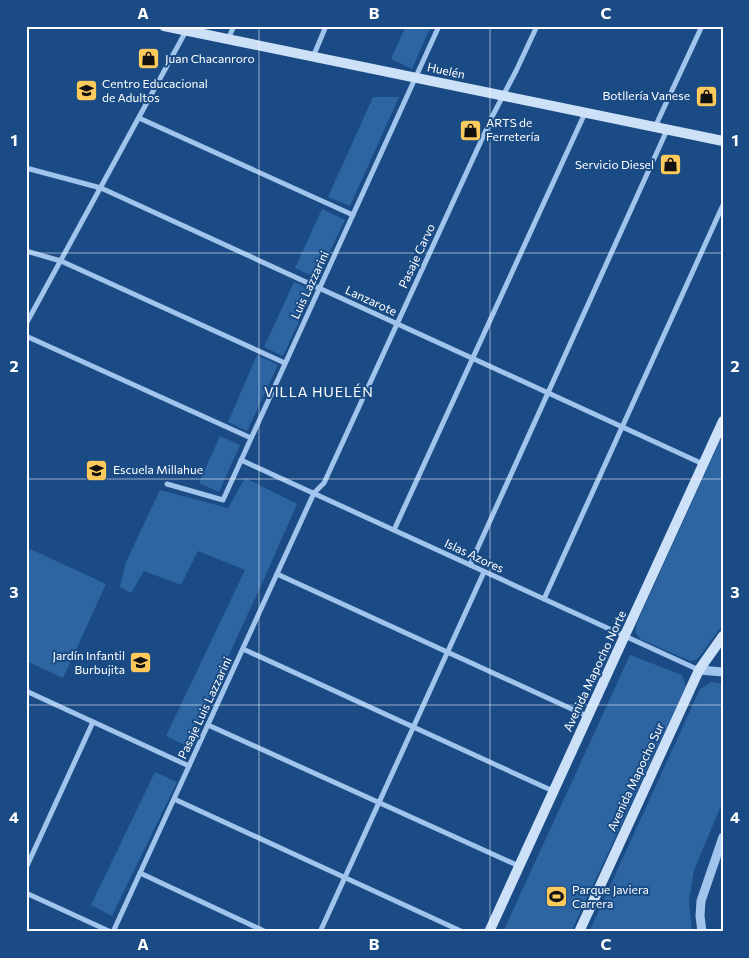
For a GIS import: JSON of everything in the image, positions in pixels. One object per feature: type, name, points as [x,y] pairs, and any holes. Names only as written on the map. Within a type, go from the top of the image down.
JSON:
[{"type":"main road","name":"Huelén","points":[[164,26],[723,141]]},
{"type":"main road","name":"Avenida Mapocho Norte","points":[[489,932],[723,421]]},
{"type":"main road","name":"Avenida Mapocho Sur","points":[[579,932],[699,670],[723,636]]},
{"type":"street","points":[[228,40],[234,26]]},
{"type":"street","points":[[313,57],[326,26]]},
{"type":"street","name":"Luis Lazzarini","points":[[167,484],[223,500],[439,26]]},
{"type":"street","name":"Pasaje Carvo","points":[[314,493],[324,483],[493,115],[537,26]]},
{"type":"street","points":[[655,127],[701,26]]},
{"type":"street","points":[[26,324],[186,31]]},
{"type":"street","points":[[394,530],[585,113]]},
{"type":"street","points":[[139,118],[353,215]]},
{"type":"street","points":[[470,565],[667,130]]},
{"type":"street","name":"Lanzarote","points":[[26,168],[101,188],[703,464]]},
{"type":"street","points":[[544,599],[723,205]]},
{"type":"street","points":[[26,251],[61,261],[285,363]]},
{"type":"street","points":[[26,336],[251,438]]},
{"type":"street","name":"Islas Azores","points":[[241,460],[699,670]]},
{"type":"street","name":"Pasaje Luis Lazzarini","points":[[112,932],[314,493]]},
{"type":"street","points":[[320,932],[484,572]]},
{"type":"street","points":[[277,574],[588,717]]},
{"type":"street","points":[[243,649],[554,791]]},
{"type":"street","points":[[699,670],[723,672]]},
{"type":"street","points":[[26,691],[189,766]]},
{"type":"street","points":[[26,868],[93,722]]},
{"type":"street","points":[[208,725],[519,866]]},
{"type":"street","points":[[174,799],[463,932]]},
{"type":"street","points":[[702,932],[700,909],[703,892],[723,837]]},
{"type":"street","points":[[140,873],[266,932]]},
{"type":"street","points":[[26,893],[112,932]]},
{"type":"shaded area","points":[[406,26],[431,26],[412,69],[391,59]]},
{"type":"shaded area","points":[[373,97],[399,97],[350,206],[328,197]]},
{"type":"shaded area","points":[[322,209],[345,220],[317,278],[295,268]]},
{"type":"shaded area","points":[[294,282],[313,291],[283,356],[264,347]]},
{"type":"shaded area","points":[[257,355],[278,365],[247,431],[228,422]]},
{"type":"shaded area","points":[[723,434],[723,624],[700,656],[696,660],[690,661],[640,639],[636,633],[636,625]]},
{"type":"shaded area","points":[[220,436],[240,445],[219,492],[199,483]]},
{"type":"shaded area","points":[[245,478],[297,504],[187,746],[166,736],[245,570],[198,551],[181,585],[144,571],[131,593],[120,587],[126,562],[160,490],[228,508]]},
{"type":"shaded area","points":[[26,547],[106,584],[63,678],[26,661]]},
{"type":"shaded area","points":[[630,655],[682,675],[686,686],[571,932],[503,932]]},
{"type":"shaded area","points":[[711,682],[723,684],[723,801],[694,870],[689,901],[692,932],[589,932],[700,689]]},
{"type":"shaded area","points":[[155,772],[177,782],[112,916],[91,905]]},
{"type":"place","name":"Juan Chacanroro","points":[[149,59]]},
{"type":"place","name":"Centro Educacional de Adultos","points":[[86,91]]},
{"type":"place","name":"Botllería Vanese","points":[[706,96]]},
{"type":"place","name":"ARTS de Ferretería","points":[[470,130]]},
{"type":"place","name":"Servicio Diesel","points":[[670,165]]},
{"type":"place","name":"Escuela Millahue","points":[[97,470]]},
{"type":"place","name":"Jardín Infantil Burbujita","points":[[141,663]]},
{"type":"place","name":"Parque Javiera Carrera","points":[[556,897]]},
{"type":"district","name":"VILLA HUELÉN","points":[[319,392]]}]
